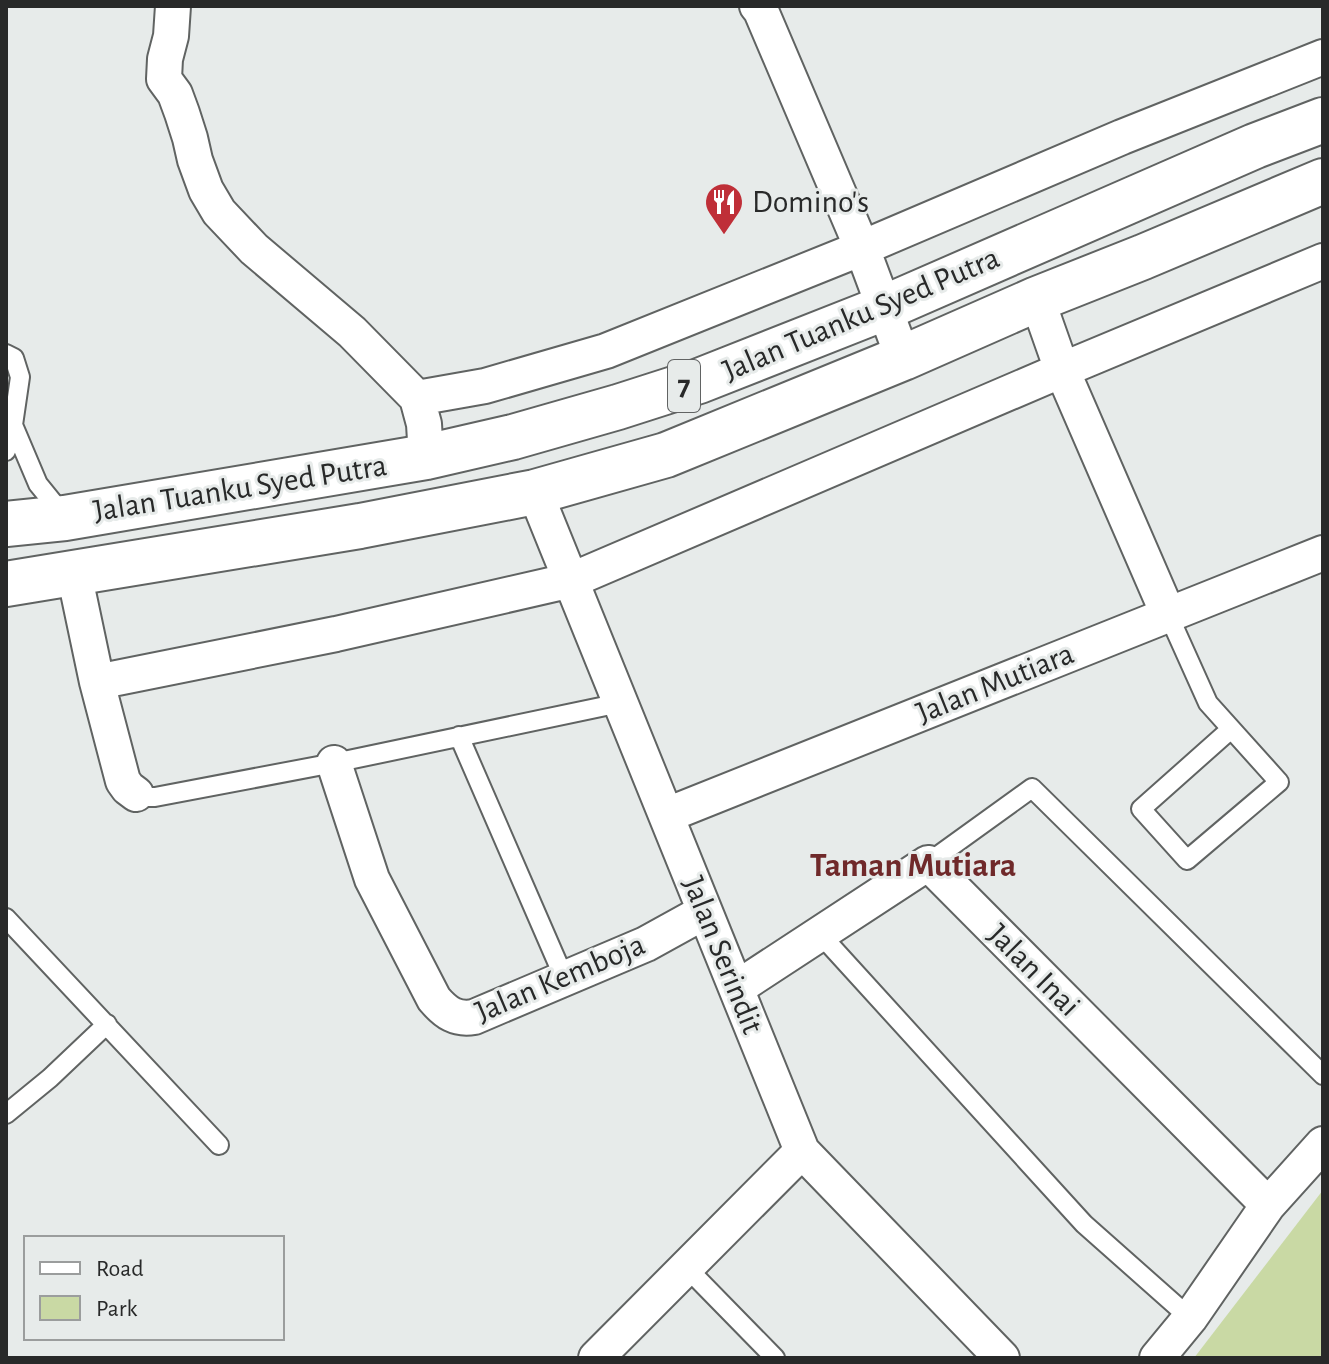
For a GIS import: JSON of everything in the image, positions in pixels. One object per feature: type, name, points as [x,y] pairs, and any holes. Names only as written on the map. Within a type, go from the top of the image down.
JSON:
[{"type":"main road","name":"Jalan Tuanku Syed Putra","points":[[6,524],[65,518],[426,457],[513,437],[618,407],[699,381],[884,308],[1255,146],[1323,120]]},
{"type":"main road","name":"Jalan Tuanku Syed Putra","points":[[6,584],[360,526],[535,492],[666,455],[1323,181]]},
{"type":"street","points":[[173,6],[164,79],[175,94],[206,190],[219,212],[254,249],[352,332],[417,398],[424,424],[426,457]]},
{"type":"street","points":[[760,8],[862,248],[903,358]]},
{"type":"street","points":[[417,398],[485,386],[606,351],[1323,57]]},
{"type":"street","points":[[97,682],[336,634],[572,580],[1323,261]]},
{"type":"street","points":[[1037,299],[1062,370],[1168,614]]},
{"type":"street","name":"Jalan Serindit","points":[[535,492],[802,1151],[1002,1358]]},
{"type":"street","name":"Jalan Mutiara","points":[[667,815],[1168,614],[1320,561]]},
{"type":"street","points":[[74,573],[97,682],[123,781],[136,794]]},
{"type":"street","name":"Jalan Kemboja","points":[[334,763],[372,879],[434,999],[453,1016],[464,1019],[474,1017],[565,980],[646,944],[704,912]]},
{"type":"street","points":[[737,988],[928,863]]},
{"type":"street","name":"Jalan Inai","points":[[928,863],[1268,1205]]},
{"type":"street","points":[[1157,1358],[1190,1318],[1268,1205],[1323,1144]]},
{"type":"street","points":[[596,1358],[802,1151]]},
{"type":"lane","points":[[6,354],[14,358],[20,377],[6,451]]},
{"type":"lane","points":[[9,425],[38,484],[65,518]]},
{"type":"lane","points":[[1168,614],[1208,703],[1279,782],[1187,860],[1141,809],[1231,729]]},
{"type":"lane","points":[[136,794],[155,797],[620,703]]},
{"type":"lane","points":[[459,736],[565,980]]},
{"type":"lane","points":[[928,863],[1032,788],[1323,1075]]},
{"type":"lane","points":[[6,918],[219,1145]]},
{"type":"lane","points":[[820,934],[1084,1224],[1190,1318]]},
{"type":"lane","points":[[6,1114],[107,1024]]},
{"type":"lane","points":[[686,1267],[775,1358]]},
{"type":"green space","points":[[1323,1190],[1323,1358],[1194,1358]]},
{"type":"place","name":"Domino's","points":[[724,236]]},
{"type":"district","name":"Taman Mutiara","points":[[913,866]]}]
